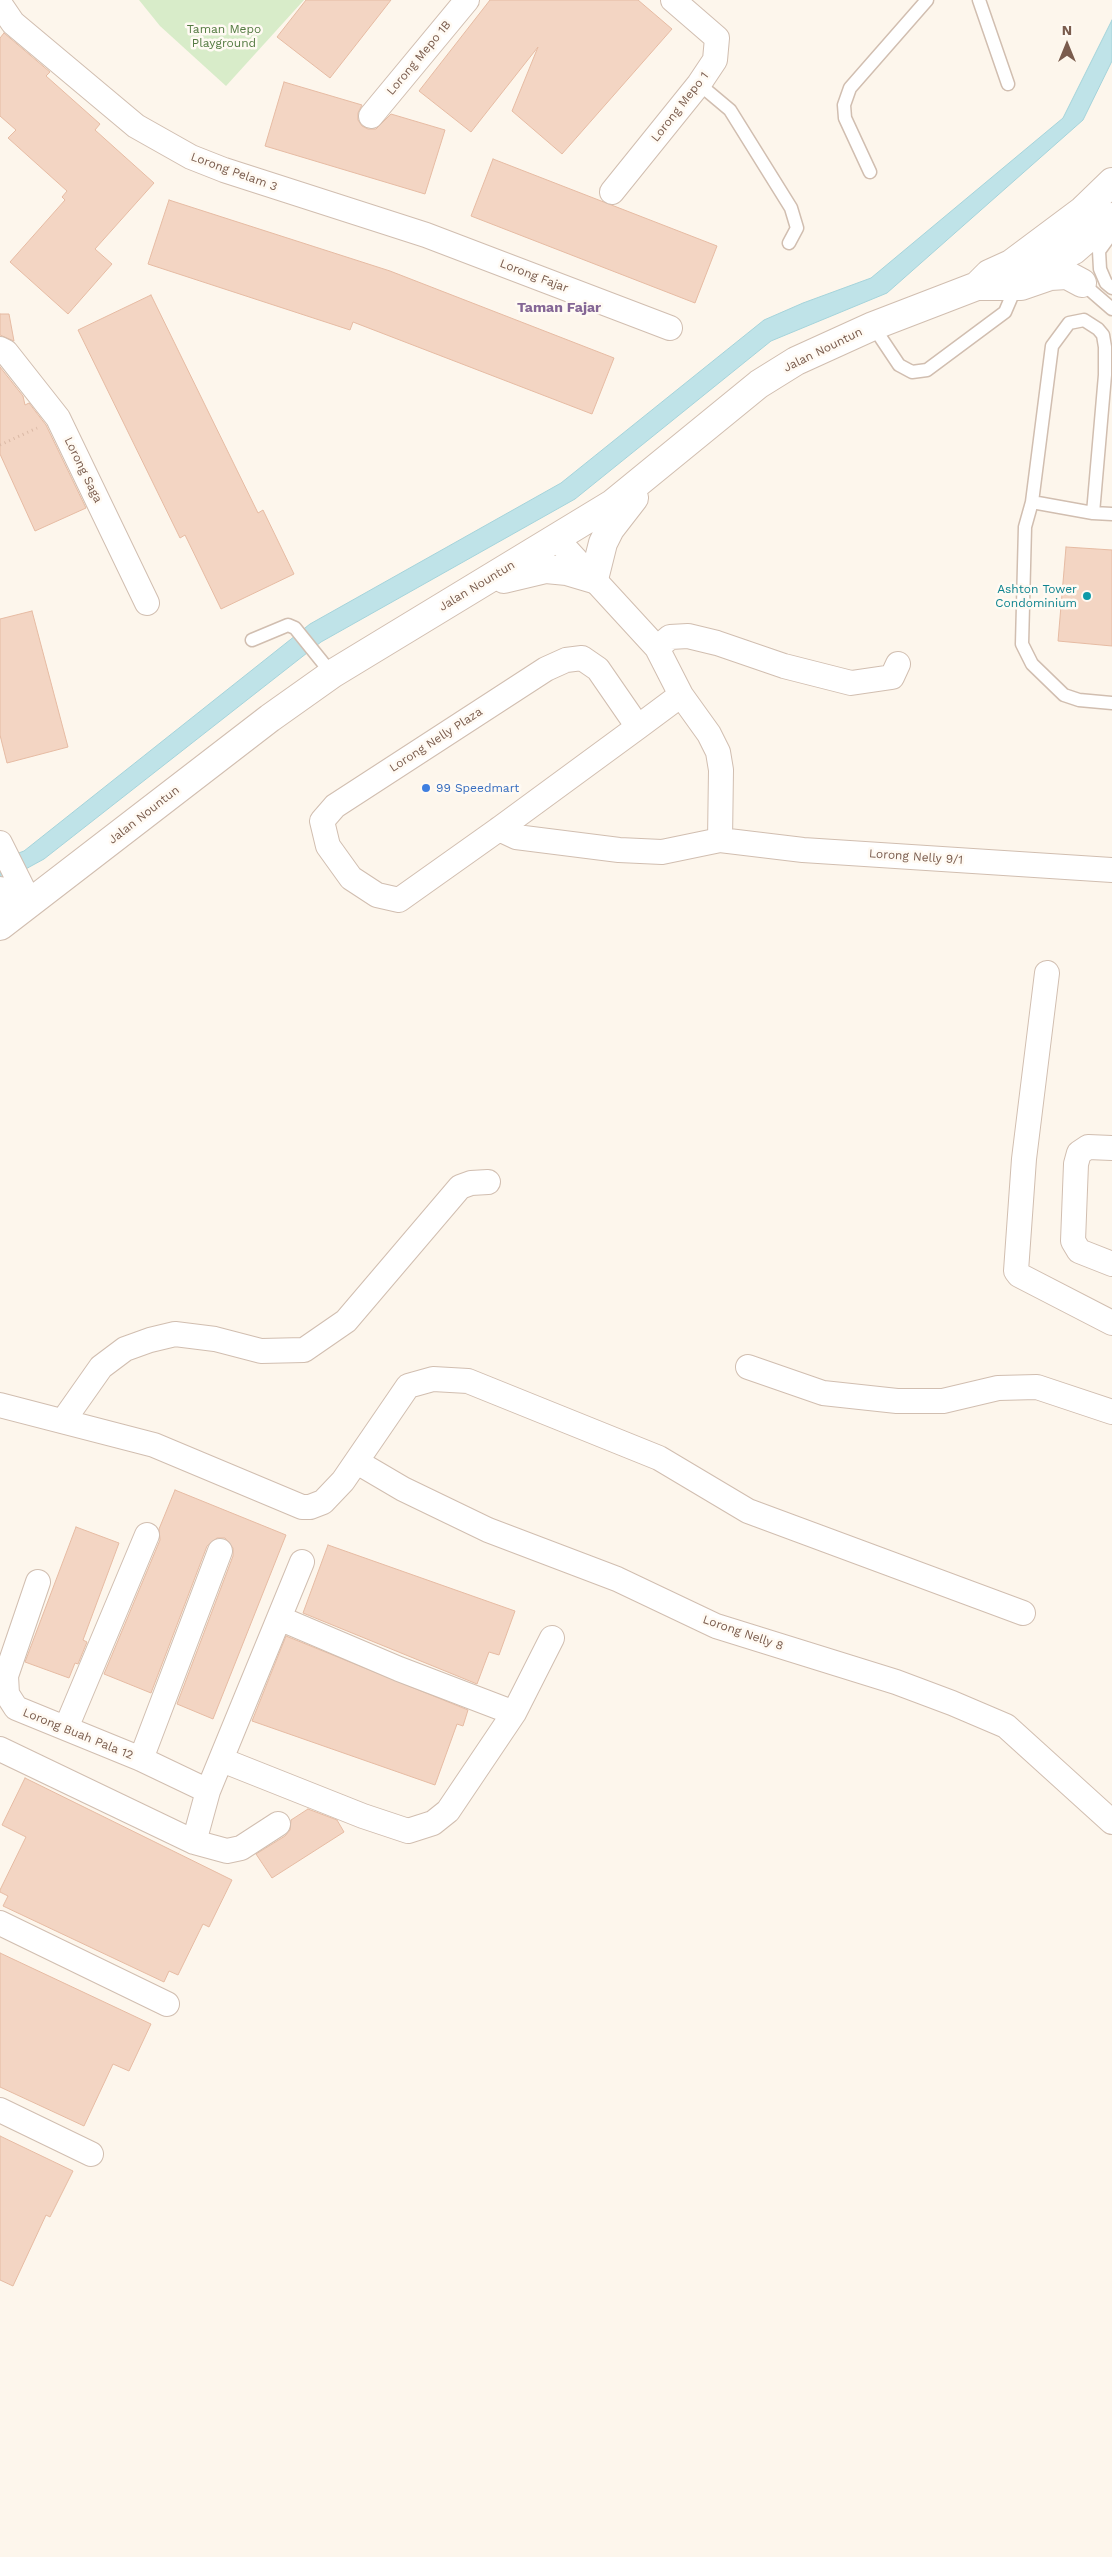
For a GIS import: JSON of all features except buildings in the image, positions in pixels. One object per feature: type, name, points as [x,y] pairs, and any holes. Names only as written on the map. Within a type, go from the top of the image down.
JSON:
[{"type":"street","name":"Lorong Mepo 1B","points":[[371,116],[468,0]]},
{"type":"street","name":"Lorong Mepo 1","points":[[612,192],[700,84],[715,60],[717,38],[672,0]]},
{"type":"street","name":"Lorong Pelam 3","points":[[4,20],[136,126],[191,157],[224,170],[426,235]]},
{"type":"street","name":"Jalan Nountun","points":[[977,286],[989,274],[1011,264],[1082,211],[1112,182]]},
{"type":"street","points":[[1082,283],[1074,250],[1074,240],[1112,198]]},
{"type":"street","points":[[1010,285],[1018,276],[1074,250],[1112,217]]},
{"type":"street","name":"Lorong Fajar","points":[[426,235],[670,328]]},
{"type":"street","name":"Jalan Nountun","points":[[15,915],[245,735],[324,663],[476,587],[612,504],[759,384],[796,361],[873,326],[977,286],[1021,286],[1050,276],[1067,275],[1082,283]]},
{"type":"street","name":"Lorong Saga","points":[[0,350],[6,352],[58,418],[147,603]]},
{"type":"street","points":[[594,579],[603,542],[610,529],[656,469]]},
{"type":"street","points":[[556,538],[657,648],[681,695],[709,734],[718,752],[722,770],[720,840]]},
{"type":"street","points":[[476,587],[546,569],[567,571],[594,579]]},
{"type":"street","points":[[657,648],[670,637],[688,636],[717,643],[784,666],[851,683],[892,677],[898,664]]},
{"type":"street","name":"Lorong Nelly Plaza","points":[[499,829],[399,900],[377,895],[351,878],[328,846],[322,821],[335,806],[546,668],[566,660],[582,658],[598,668],[638,727]]},
{"type":"street","points":[[499,829],[681,695]]},
{"type":"street","name":"Lorong Nelly 9/1","points":[[499,829],[516,837],[619,850],[662,852],[720,840],[803,850],[1112,870]]},
{"type":"street","points":[[0,843],[15,915]]},
{"type":"street","points":[[0,889],[15,915]]},
{"type":"street","points":[[1047,973],[1024,1159],[1016,1271],[1027,1280],[1112,1323]]},
{"type":"street","points":[[1112,1148],[1088,1147],[1079,1153],[1076,1164],[1073,1241],[1078,1251],[1112,1264]]},
{"type":"street","points":[[62,1421],[101,1367],[125,1349],[150,1340],[175,1334],[215,1339],[261,1351],[304,1350],[346,1321],[460,1188],[471,1183],[488,1182]]},
{"type":"street","points":[[748,1367],[824,1393],[897,1401],[943,1401],[998,1388],[1037,1387],[1112,1412]]},
{"type":"street","points":[[0,1405],[154,1445],[302,1507],[310,1507],[323,1502],[344,1481],[408,1386],[433,1379],[468,1382],[659,1458],[748,1511],[1023,1613]]},
{"type":"street","name":"Lorong Nelly 8","points":[[357,1462],[403,1489],[488,1530],[617,1579],[716,1626],[896,1682],[952,1702],[1006,1726],[1112,1822]]},
{"type":"street","points":[[66,1728],[147,1535]]},
{"type":"street","points":[[141,1759],[220,1551]]},
{"type":"street","points":[[194,1842],[208,1791],[302,1562]]},
{"type":"street","name":"Lorong Buah Pala 12","points":[[38,1582],[6,1676],[7,1694],[16,1708],[141,1759],[208,1791]]},
{"type":"street","points":[[279,1618],[399,1669],[514,1713]]},
{"type":"street","points":[[222,1760],[363,1816],[408,1831],[433,1823],[448,1811],[514,1713],[552,1638]]},
{"type":"street","points":[[0,1749],[194,1842],[227,1851],[241,1848],[278,1824]]},
{"type":"street","points":[[0,1923],[167,2004]]},
{"type":"street","points":[[0,2110],[91,2154]]},
{"type":"lane","points":[[870,172],[845,118],[844,105],[850,88],[927,0]]},
{"type":"lane","points":[[979,0],[1008,84]]},
{"type":"lane","points":[[700,84],[730,110],[791,208],[797,228],[789,243]]},
{"type":"lane","points":[[1112,233],[1099,251],[1100,269],[1106,283],[1112,288]]},
{"type":"lane","points":[[1082,283],[1112,309]]},
{"type":"lane","points":[[873,326],[899,365],[912,372],[927,370],[1005,312],[1011,298],[1010,285]]},
{"type":"lane","points":[[1093,513],[1106,375],[1106,348],[1103,335],[1098,329],[1084,320],[1070,323],[1052,346],[1032,502],[1025,526],[1022,644],[1032,664],[1064,695],[1079,700],[1112,703]]},
{"type":"lane","points":[[1032,502],[1093,513],[1112,514]]},
{"type":"lane","points":[[252,640],[288,625],[295,628],[324,663]]},
{"type":"path","points":[[0,445],[58,418]]},
{"type":"green space","name":"Taman Mepo Playground","points":[[139,0],[304,0],[226,86],[160,26]]},
{"type":"water","points":[[1112,20],[1112,61],[1083,120],[887,293],[771,341],[575,499],[321,642],[44,859],[0,883],[0,860],[24,851],[310,624],[561,483],[764,320],[803,303],[871,278],[1063,118]]},
{"type":"place","name":"Ashton Tower Condominium","points":[[1087,596]]},
{"type":"place","name":"99 Speedmart","points":[[426,788]]},
{"type":"district","name":"Taman Fajar","points":[[559,308]]}]
